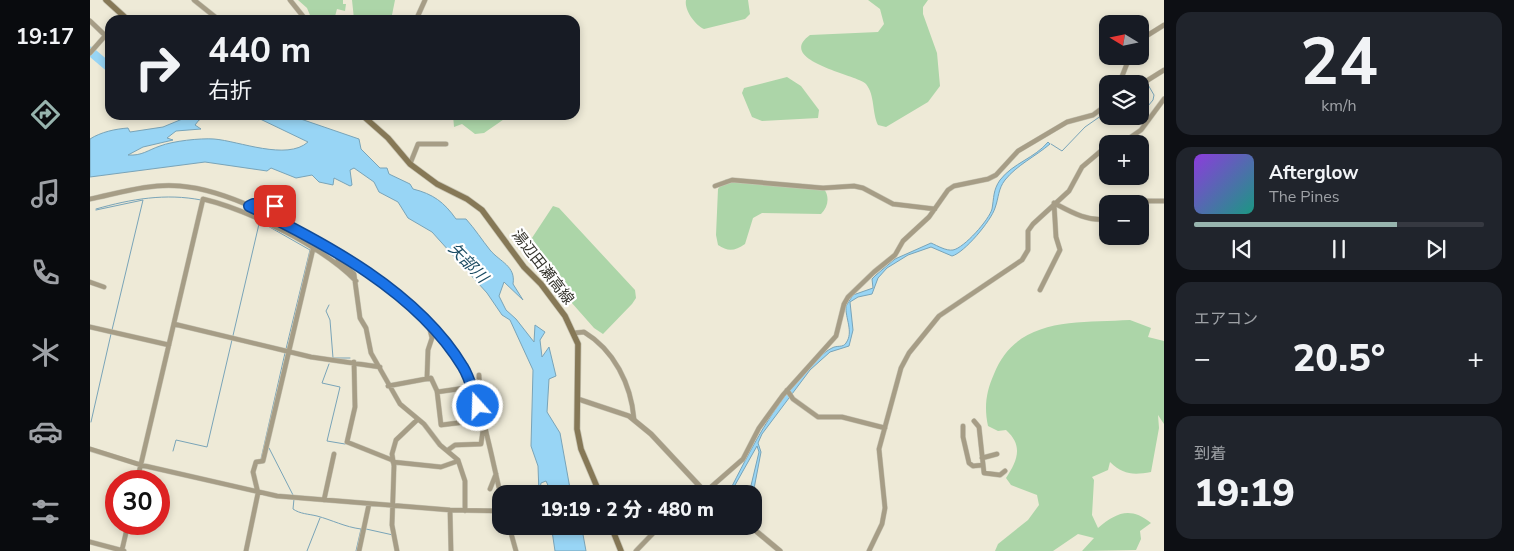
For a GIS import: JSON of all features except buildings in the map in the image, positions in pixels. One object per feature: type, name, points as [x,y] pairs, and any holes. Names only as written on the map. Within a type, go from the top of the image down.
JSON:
[{"type":"main road","points":[[106,0],[122,15]]},
{"type":"main road","name":"湯辺田瀬高線","points":[[370,120],[410,164],[437,184],[467,199],[482,210],[524,267],[541,284],[565,316],[574,333],[579,358],[577,429],[581,448],[596,485]]},
{"type":"main road","points":[[614,535],[620,551]]},
{"type":"street","points":[[194,0],[213,15]]},
{"type":"street","points":[[290,0],[302,15]]},
{"type":"street","points":[[418,15],[425,0]]},
{"type":"street","points":[[90,21],[104,38],[90,53]]},
{"type":"street","points":[[1149,34],[1164,25]]},
{"type":"street","points":[[1149,79],[1164,70]]},
{"type":"street","points":[[1134,135],[1141,130],[1164,99]]},
{"type":"street","points":[[714,485],[743,459],[759,428],[787,390],[836,336],[844,304],[848,297],[874,272],[895,256],[903,240],[935,209],[942,197],[954,186],[988,179],[996,175],[1018,151],[1067,122],[1093,115],[1099,111]]},
{"type":"street","points":[[410,164],[418,144],[446,144]]},
{"type":"street","points":[[868,551],[884,516],[879,449],[901,368],[909,353],[939,316],[1022,260],[1028,250],[1028,230],[1041,214],[1069,191],[1082,167],[1099,153]]},
{"type":"street","points":[[715,186],[732,180],[822,188],[854,186],[864,188],[893,204],[935,209]]},
{"type":"street","points":[[90,199],[163,186],[181,186],[223,196],[249,206],[293,228],[337,254],[419,312],[451,348],[464,369],[480,414],[498,485]]},
{"type":"street","points":[[140,470],[203,199],[231,207],[251,216],[313,249],[331,260],[356,281]]},
{"type":"street","points":[[1149,201],[1164,201]]},
{"type":"street","points":[[249,206],[253,204],[275,206]]},
{"type":"street","points":[[1054,204],[1078,216],[1099,219]]},
{"type":"street","points":[[1040,290],[1060,250],[1056,237],[1054,204]]},
{"type":"street","points":[[246,551],[258,493],[253,472],[256,462],[263,461],[313,249]]},
{"type":"street","points":[[337,254],[338,260],[354,274],[360,318],[366,328],[372,353],[388,386],[400,404],[458,461],[465,481],[464,511]]},
{"type":"street","points":[[90,282],[104,287]]},
{"type":"street","points":[[427,377],[428,350],[432,338],[428,322]]},
{"type":"street","points":[[174,324],[334,362],[354,362],[380,367]]},
{"type":"street","points":[[90,327],[169,345]]},
{"type":"street","points":[[574,333],[584,332],[598,340],[608,350],[629,390],[634,419]]},
{"type":"street","points":[[354,362],[355,407],[348,442],[393,461],[441,467],[458,461]]},
{"type":"street","points":[[479,375],[480,414]]},
{"type":"street","points":[[388,386],[427,377],[431,378],[437,392],[441,425],[474,421],[476,404],[465,388],[437,392]]},
{"type":"street","points":[[787,390],[793,399],[818,417],[842,417],[885,428]]},
{"type":"street","points":[[578,399],[619,411],[634,419],[651,434],[698,485]]},
{"type":"street","points":[[397,551],[392,525],[394,506],[392,454],[396,440],[417,420]]},
{"type":"street","points":[[974,421],[979,427],[985,474],[1000,475],[1005,471]]},
{"type":"street","points":[[963,426],[963,437],[969,463],[973,466],[983,465]]},
{"type":"street","points":[[448,450],[455,445],[481,444],[484,429]]},
{"type":"street","points":[[90,449],[141,464],[258,493],[394,506],[492,511]]},
{"type":"street","points":[[324,500],[334,454]]},
{"type":"street","points":[[982,458],[997,454]]},
{"type":"street","points":[[490,488],[496,474]]},
{"type":"street","points":[[359,551],[369,504]]},
{"type":"street","points":[[450,510],[450,551]]},
{"type":"street","points":[[90,542],[124,551],[126,535]]},
{"type":"street","points":[[512,535],[516,551]]},
{"type":"street","points":[[636,551],[651,535]]},
{"type":"street","points":[[761,535],[780,551]]},
{"type":"green space","points":[[298,0],[343,0],[343,4],[346,4],[345,11],[337,9],[335,15],[310,15],[307,8]]},
{"type":"green space","points":[[352,0],[395,0],[392,15],[354,15]]},
{"type":"green space","points":[[686,0],[748,0],[750,14],[745,19],[704,29],[691,17]]},
{"type":"green space","points":[[868,0],[928,0],[923,7],[923,14],[937,53],[940,86],[928,102],[886,127],[878,125],[871,93],[866,84],[810,60],[803,52],[802,44],[810,35],[878,32],[884,24],[880,9]]},
{"type":"green space","points":[[787,77],[801,86],[819,110],[818,118],[762,121],[752,117],[742,93],[744,88]]},
{"type":"green space","points":[[453,120],[503,120],[484,133],[475,134],[462,124],[454,127]]},
{"type":"green space","points":[[726,179],[824,189],[828,199],[827,205],[821,214],[762,213],[753,218],[745,244],[728,250],[718,245],[716,235],[718,189]]},
{"type":"green space","points":[[553,206],[559,208],[635,290],[636,298],[632,304],[603,334],[594,328],[526,251],[528,244]]},
{"type":"green space","points":[[1130,320],[1151,328],[1148,337],[1164,341],[1164,424],[1158,415],[1159,428],[1151,472],[1139,474],[1124,472],[1110,462],[1108,470],[1092,477],[1094,480],[1092,515],[1098,528],[1117,515],[1130,513],[1136,514],[1151,523],[1140,531],[1141,539],[1136,550],[1082,551],[1094,538],[1078,534],[1053,551],[995,551],[998,544],[1028,520],[1039,505],[1037,495],[1011,485],[1006,478],[1016,460],[1017,454],[1017,448],[1012,436],[1006,430],[998,431],[988,426],[986,406],[989,387],[1004,355],[1033,332],[1051,326],[1070,323]]},
{"type":"water","name":"矢部川","points":[[180,120],[199,120],[195,125],[201,129],[176,131],[167,138],[173,140],[143,147],[128,155],[141,154],[160,146],[194,139],[224,140],[262,148],[288,150],[308,142],[262,120],[304,120],[359,139],[361,149],[380,168],[387,168],[389,174],[410,184],[413,189],[426,193],[438,200],[456,219],[466,219],[490,250],[510,268],[513,284],[523,300],[504,282],[499,296],[506,310],[516,319],[534,342],[535,325],[545,332],[540,340],[542,357],[549,347],[556,376],[549,379],[547,412],[560,433],[569,485],[548,485],[546,481],[539,485],[538,466],[531,446],[533,370],[510,320],[502,315],[487,293],[432,232],[408,218],[398,202],[379,192],[374,182],[354,168],[350,170],[352,185],[350,186],[334,178],[333,185],[319,182],[312,175],[296,178],[271,168],[267,171],[205,162],[90,177],[90,139],[103,133],[128,128],[130,132],[163,127]]},
{"type":"water","points":[[1048,142],[1050,144],[1015,170],[1005,180],[988,221],[976,236],[957,254],[952,256],[931,247],[908,255],[887,268],[878,278],[872,294],[858,297],[850,302],[853,330],[849,346],[830,352],[810,370],[762,434],[758,443],[761,452],[755,485],[751,485],[759,452],[757,446],[735,485],[732,485],[745,460],[784,397],[820,357],[832,348],[846,343],[849,330],[846,306],[853,295],[873,288],[872,279],[895,259],[931,243],[950,250],[958,248],[976,233],[990,214],[995,191],[1005,174],[1043,148]]},
{"type":"water","points":[[553,535],[583,535],[586,551],[555,551]]},
{"type":"waterway","points":[[90,51],[105,64]]},
{"type":"waterway","points":[[1149,86],[1154,95],[1149,105]]},
{"type":"waterway","points":[[1051,144],[1062,151],[1085,127],[1099,117]]},
{"type":"waterway","points":[[96,209],[148,198],[175,197],[201,200]]},
{"type":"waterway","points":[[96,210],[143,200],[112,330]]},
{"type":"waterway","points":[[259,221],[310,250],[286,349]]},
{"type":"waterway","points":[[173,451],[176,440],[207,447],[259,224]]},
{"type":"waterway","points":[[329,305],[326,311],[330,320],[333,358],[350,358]]},
{"type":"waterway","points":[[91,422],[111,334]]},
{"type":"waterway","points":[[261,459],[285,353]]},
{"type":"waterway","points":[[329,364],[322,383],[340,387],[327,441],[345,444]]},
{"type":"waterway","points":[[269,448],[293,495]]},
{"type":"waterway","points":[[294,499],[293,509],[296,511],[361,529],[356,551]]},
{"type":"waterway","points":[[307,551],[320,518]]},
{"type":"waterway","points":[[366,529],[393,535]]},
{"type":"route","points":[[275,206],[253,204],[249,206],[293,228],[359,267],[419,312],[451,348],[464,369],[478,406]]}]
